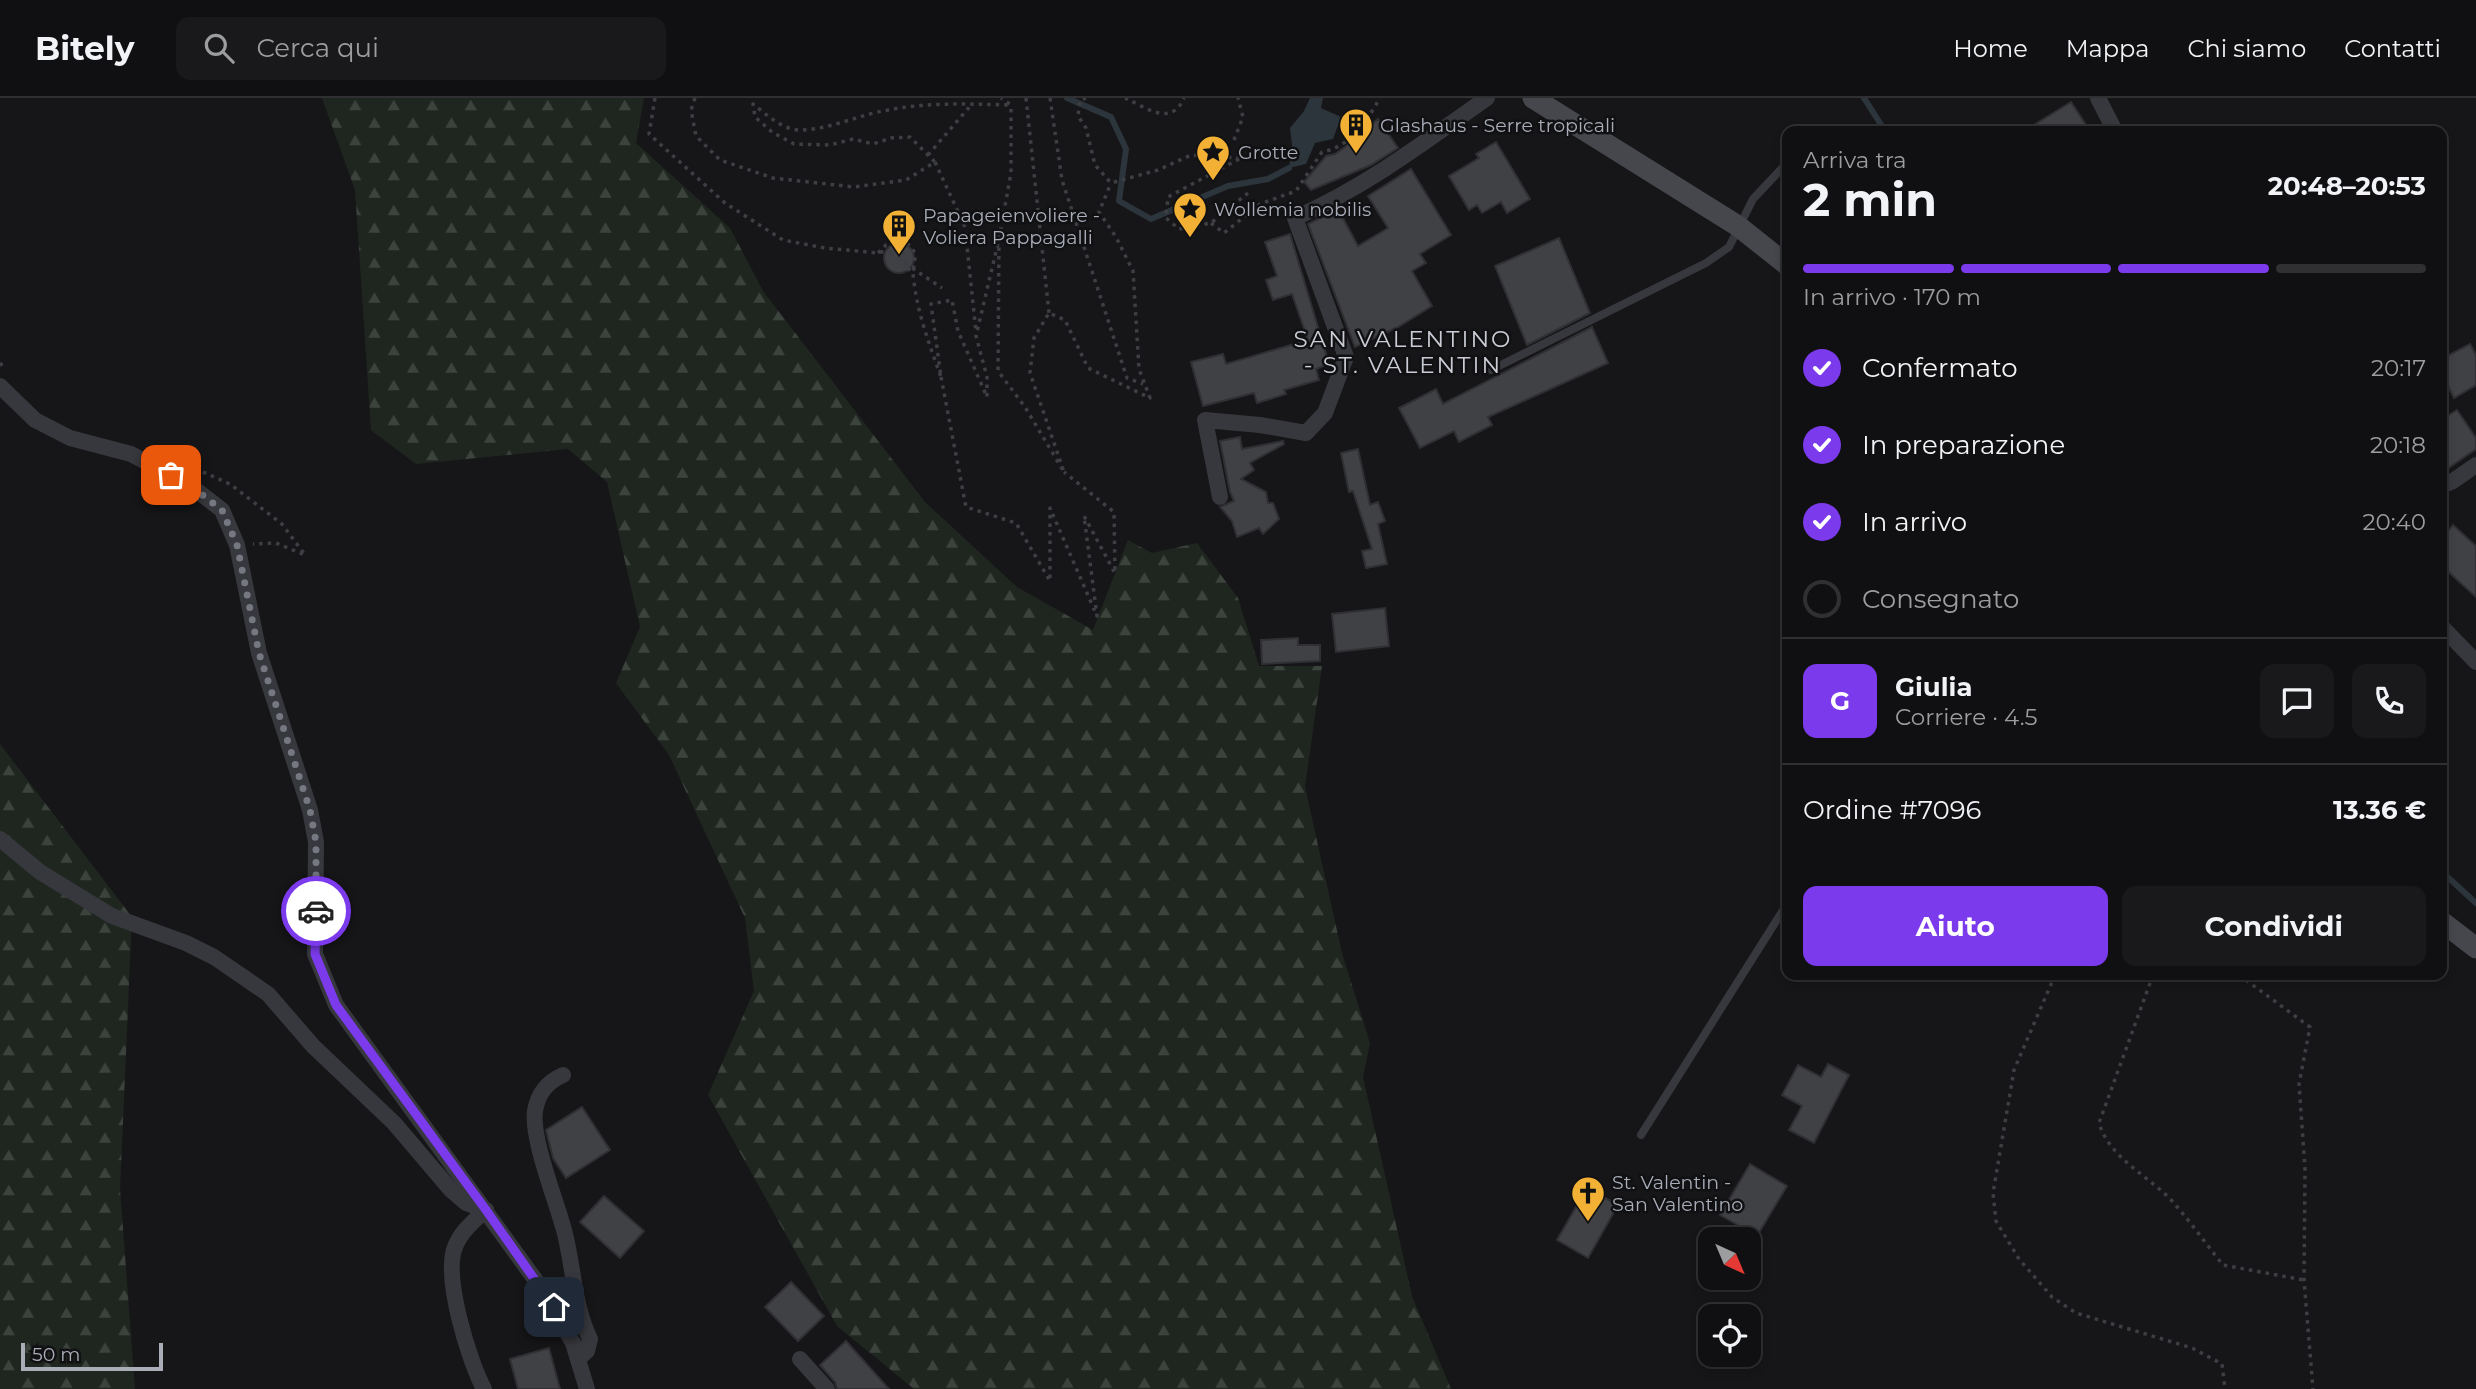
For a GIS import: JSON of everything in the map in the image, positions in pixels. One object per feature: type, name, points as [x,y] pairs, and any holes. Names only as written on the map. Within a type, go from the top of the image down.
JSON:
[{"type":"main road","points":[[1533,98],[1738,226],[1782,261]]},
{"type":"main road","points":[[2447,926],[2476,948]]},
{"type":"street","points":[[1220,497],[1205,420],[1306,433],[1325,413],[1346,357],[1295,218],[1397,164],[1487,98]]},
{"type":"street","points":[[2098,98],[2112,126]]},
{"type":"street","points":[[0,386],[36,419],[70,438],[131,454],[191,486],[222,510],[237,545],[259,653],[310,810],[316,842],[315,954],[336,1005],[542,1289],[565,1326],[579,1358],[587,1389]]},
{"type":"street","points":[[2447,484],[2476,465]]},
{"type":"street","points":[[2447,632],[2476,662]]},
{"type":"street","points":[[0,839],[40,872],[112,916],[186,943],[214,957],[258,986],[321,1054],[371,1099],[451,1190],[466,1203],[486,1210]]},
{"type":"street","points":[[563,1075],[550,1080],[538,1096],[534,1128],[565,1233],[580,1317],[590,1339],[587,1351],[579,1358]]},
{"type":"street","points":[[484,1389],[470,1359],[460,1326],[452,1267],[454,1249],[464,1230],[486,1210]]},
{"type":"street","points":[[800,1359],[827,1389]]},
{"type":"lane","points":[[1491,370],[1706,263],[1729,247],[1753,199],[1782,168]]},
{"type":"lane","points":[[1641,1135],[1782,912]]},
{"type":"path","points":[[654,98],[649,134],[725,203],[783,240],[825,248],[878,253],[886,251],[911,265],[942,288]]},
{"type":"path","points":[[695,98],[691,110],[696,136],[720,160],[773,178],[854,187],[906,180],[935,162]]},
{"type":"path","points":[[1002,98],[1011,104]]},
{"type":"path","points":[[1026,98],[1049,313],[1034,338],[1030,373],[1064,472]]},
{"type":"path","points":[[1050,98],[1062,180],[1127,378],[1143,384]]},
{"type":"path","points":[[1086,98],[1080,100],[1077,116],[1086,128],[1095,165],[1111,183]]},
{"type":"path","points":[[1125,98],[1156,114],[1165,115],[1171,113],[1184,98]]},
{"type":"path","points":[[1234,140],[1243,117],[1238,98]]},
{"type":"path","points":[[1212,223],[1224,233],[1261,204],[1296,191],[1322,152],[1337,150],[1366,122],[1380,98]]},
{"type":"path","points":[[999,239],[998,371],[1025,407],[1064,472],[1114,512],[1115,573],[1084,516],[1097,616],[1050,508],[1050,581],[1016,523],[966,507],[941,377],[931,304],[952,300],[958,331],[987,397],[988,377],[976,336],[965,227],[935,162],[910,137],[891,138],[873,144],[853,139],[830,145],[793,144],[772,132],[755,117],[753,104],[777,122],[796,130],[824,127],[887,110],[943,103],[1011,104]]},
{"type":"path","points":[[928,155],[972,104]]},
{"type":"path","points":[[976,336],[999,239],[1011,173],[1011,104]]},
{"type":"path","points":[[1111,183],[1158,170],[1191,155],[1240,158],[1168,197],[1166,218],[1180,229],[1212,223],[1248,193]]},
{"type":"path","points":[[1049,313],[1065,320],[1088,368],[1150,398],[1139,369],[1133,271],[1116,237],[1099,212],[1111,183]]},
{"type":"path","points":[[878,253],[886,245],[903,240],[913,247],[917,258],[914,274],[924,328],[941,377]]},
{"type":"path","points":[[890,253],[892,249],[902,251],[905,265],[914,274]]},
{"type":"path","points":[[2053,980],[2014,1070],[1993,1193],[1996,1221],[2020,1259],[2052,1297],[2076,1312],[2192,1348],[2222,1364],[2225,1389]]},
{"type":"path","points":[[2151,980],[2099,1123],[2103,1136],[2129,1164],[2170,1199],[2222,1265],[2304,1280]]},
{"type":"path","points":[[2246,980],[2310,1027],[2299,1084],[2305,1168],[2304,1280],[2313,1389]]},
{"type":"green space","points":[[322,98],[644,98],[636,143],[730,228],[763,291],[925,502],[1017,587],[1093,630],[1128,540],[1152,553],[1197,543],[1238,598],[1259,666],[1322,666],[1305,787],[1342,953],[1370,1043],[1363,1077],[1412,1296],[1451,1389],[914,1389],[837,1326],[708,1095],[754,991],[745,918],[669,755],[616,683],[640,627],[607,482],[568,449],[416,464],[371,430],[355,190]]},
{"type":"green space","points":[[0,744],[132,917],[120,1189],[135,1389],[0,1389]]},
{"type":"shaded area","points":[[1310,98],[1323,98],[1321,108],[1341,117],[1333,139],[1315,143],[1306,164],[1289,168],[1292,145],[1290,128],[1304,111]]},
{"type":"building","points":[[2071,102],[2087,126],[2032,126]]},
{"type":"building","name":"Glashaus - Serre tropicali","points":[[1378,119],[1398,148],[1371,165],[1311,190],[1304,182],[1326,156],[1345,147]]},
{"type":"building","points":[[1496,142],[1530,199],[1507,213],[1501,202],[1482,213],[1477,205],[1469,210],[1449,176],[1479,158],[1476,154]]},
{"type":"building","points":[[1411,169],[1451,235],[1420,254],[1426,263],[1412,271],[1432,306],[1398,327],[1355,347],[1308,224],[1338,209],[1358,246],[1388,228],[1368,196]]},
{"type":"building","points":[[1290,234],[1329,364],[1316,369],[1319,380],[1284,390],[1286,394],[1257,403],[1254,393],[1203,406],[1191,362],[1223,354],[1226,364],[1308,340],[1292,294],[1273,300],[1266,280],[1277,276],[1265,242]]},
{"type":"building","points":[[1559,238],[1590,313],[1527,345],[1495,266]]},
{"type":"building","name":"Papageienvoliere - Voliera Pappagalli","points":[[899,243],[910,247],[914,258],[910,269],[899,273],[888,269],[884,258],[888,247]]},
{"type":"building","points":[[1592,327],[1608,363],[1488,417],[1492,425],[1459,442],[1454,431],[1420,448],[1399,408],[1436,389],[1443,404]]},
{"type":"building","points":[[2470,344],[2476,355],[2476,385],[2454,398],[2447,384],[2447,356]]},
{"type":"building","points":[[2457,410],[2476,438],[2476,449],[2447,469],[2447,416]]},
{"type":"building","points":[[1240,437],[1242,449],[1283,441],[1284,444],[1250,463],[1254,470],[1241,479],[1266,492],[1268,503],[1273,503],[1279,519],[1263,534],[1259,528],[1237,537],[1232,521],[1220,507],[1234,501],[1220,441]]},
{"type":"building","points":[[1358,449],[1370,505],[1378,502],[1385,521],[1378,524],[1387,564],[1366,568],[1362,551],[1372,549],[1353,491],[1349,492],[1341,453]]},
{"type":"building","points":[[2453,525],[2476,546],[2476,597],[2447,570],[2447,532]]},
{"type":"building","points":[[1385,608],[1389,646],[1336,652],[1332,614]]},
{"type":"building","points":[[1298,638],[1298,645],[1320,645],[1320,661],[1262,664],[1261,640]]},
{"type":"building","points":[[1828,1064],[1849,1075],[1814,1143],[1789,1130],[1802,1106],[1782,1095],[1798,1065],[1821,1077]]},
{"type":"building","points":[[582,1107],[610,1150],[566,1178],[553,1158],[546,1130]]},
{"type":"building","points":[[1750,1164],[1787,1186],[1761,1229],[1761,1227],[1741,1227],[1720,1215]]},
{"type":"building","name":"St. Valentin - San Valentino","points":[[1587,1188],[1618,1205],[1588,1258],[1557,1240]]},
{"type":"building","points":[[604,1196],[644,1231],[620,1258],[580,1222]]},
{"type":"building","points":[[791,1282],[824,1316],[798,1341],[765,1307]]},
{"type":"building","points":[[846,1341],[889,1389],[837,1389],[835,1382],[820,1365]]},
{"type":"building","points":[[549,1348],[560,1389],[518,1389],[510,1359]]},
{"type":"waterway","points":[[1067,98],[1111,117],[1126,149],[1119,201],[1151,219],[1228,186],[1268,179],[1289,168]]},
{"type":"waterway","points":[[1864,98],[1882,126]]},
{"type":"waterway","points":[[2447,876],[2476,903]]},
{"type":"way so far","points":[[171,475],[191,486],[222,510],[237,545],[259,653],[310,810],[316,842],[316,911]]},
{"type":"place","name":"Glashaus - Serre tropicali","points":[[1356,155]]},
{"type":"place","name":"Grotte","points":[[1213,182]]},
{"type":"place","name":"Wollemia nobilis","points":[[1190,239]]},
{"type":"place","name":"Papageienvoliere - Voliera Pappagalli","points":[[899,256]]},
{"type":"place","name":"St. Valentin - San Valentino","points":[[1588,1223]]},
{"type":"district","name":"SAN VALENTINO - ST. VALENTIN","points":[[1403,352]]},
{"type":"route","points":[[316,911],[315,954],[336,1005],[554,1307]]}]
